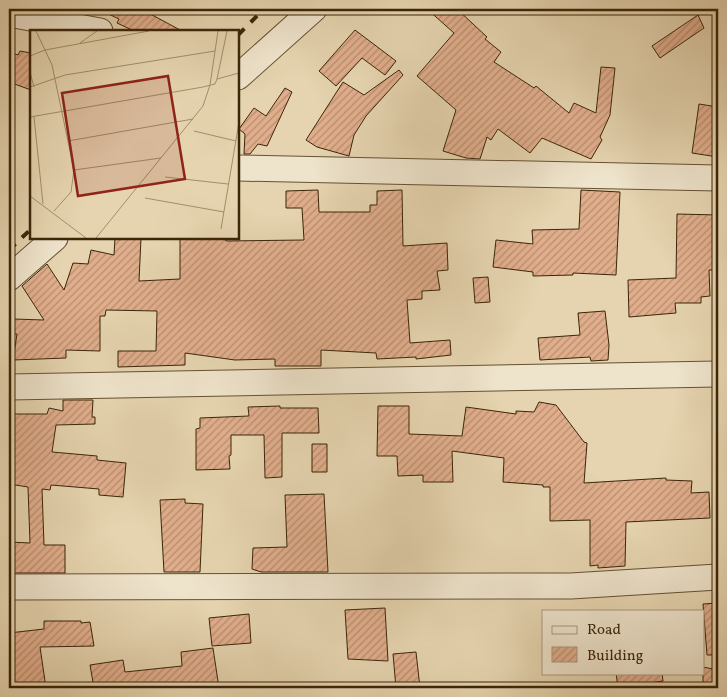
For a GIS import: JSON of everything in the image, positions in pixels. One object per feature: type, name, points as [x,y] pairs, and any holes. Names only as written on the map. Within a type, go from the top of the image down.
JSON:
[{"type":"street","points":[[239,76],[314,9]]},
{"type":"street","points":[[9,14],[95,30]]},
{"type":"street","points":[[239,168],[718,178]]},
{"type":"street","points":[[9,278],[54,239]]},
{"type":"street","points":[[9,386],[718,374]]},
{"type":"street","points":[[9,587],[571,586],[718,576]]},
{"type":"building","points":[[98,9],[141,9],[180,30],[132,30],[117,23],[119,19]]},
{"type":"building","points":[[427,9],[457,9],[487,37],[485,39],[501,52],[494,62],[534,88],[536,86],[569,113],[574,103],[596,113],[601,67],[615,68],[610,115],[600,137],[602,140],[591,159],[542,138],[530,153],[498,129],[491,140],[487,137],[480,159],[466,158],[443,151],[456,110],[417,76],[454,33]]},
{"type":"building","points":[[698,15],[704,28],[660,58],[652,46]]},
{"type":"building","points":[[355,30],[396,61],[385,75],[362,58],[336,86],[319,71]]},
{"type":"building","points":[[20,51],[30,53],[30,90],[9,82],[9,52],[18,55]]},
{"type":"building","points":[[399,70],[403,75],[366,116],[354,135],[349,156],[317,147],[306,140],[343,82],[364,95]]},
{"type":"building","points":[[285,88],[292,92],[267,146],[258,144],[250,154],[244,154],[245,134],[239,129],[254,108],[266,116]]},
{"type":"building","points":[[699,104],[718,107],[718,157],[692,153]]},
{"type":"building","points":[[318,190],[319,212],[370,212],[370,205],[377,205],[377,191],[402,190],[403,246],[447,243],[448,270],[437,271],[440,290],[422,291],[422,299],[407,300],[410,343],[450,340],[451,355],[416,359],[416,357],[377,359],[376,353],[321,350],[321,366],[275,366],[275,359],[235,360],[185,353],[185,365],[118,367],[118,351],[156,351],[157,311],[106,310],[105,316],[100,316],[100,351],[66,350],[66,358],[13,360],[17,334],[12,334],[13,319],[44,320],[22,286],[47,264],[64,290],[73,263],[88,264],[91,250],[114,255],[115,239],[141,239],[139,281],[180,279],[180,239],[226,239],[226,241],[304,240],[302,208],[286,208],[286,191]]},
{"type":"building","points":[[581,190],[620,192],[616,275],[573,273],[573,275],[533,276],[533,272],[493,267],[496,240],[533,244],[532,230],[579,229]]},
{"type":"building","points":[[677,214],[718,215],[716,270],[709,270],[710,296],[701,297],[701,303],[675,303],[676,313],[629,317],[628,280],[676,278]]},
{"type":"building","points":[[488,277],[490,302],[475,303],[473,278]]},
{"type":"building","points":[[605,311],[609,345],[608,360],[591,361],[590,357],[540,360],[538,338],[580,335],[578,313]]},
{"type":"building","points":[[63,400],[93,400],[92,417],[95,417],[95,424],[56,425],[52,452],[97,456],[97,460],[126,463],[123,497],[99,495],[99,489],[51,485],[50,490],[42,489],[44,545],[65,545],[65,573],[9,573],[9,542],[30,543],[28,487],[9,484],[9,414],[47,414],[49,408],[63,411]]},
{"type":"building","points":[[539,402],[556,405],[584,442],[587,443],[584,483],[666,478],[666,480],[692,481],[691,493],[709,492],[710,518],[626,522],[625,566],[598,568],[598,565],[590,566],[590,520],[550,521],[550,487],[503,482],[504,458],[452,451],[453,482],[423,482],[423,475],[398,476],[397,456],[377,456],[378,406],[409,406],[409,434],[462,436],[466,407],[516,414],[516,411],[534,412]]},
{"type":"building","points":[[280,406],[280,408],[318,408],[319,433],[282,433],[282,477],[265,478],[264,435],[231,435],[230,469],[196,470],[196,429],[200,428],[200,418],[249,416],[248,407]]},
{"type":"building","points":[[312,444],[327,444],[327,472],[312,472]]},
{"type":"building","points":[[324,494],[328,572],[261,572],[252,569],[253,548],[287,547],[285,495]]},
{"type":"building","points":[[185,499],[185,503],[203,504],[200,572],[164,572],[160,500]]},
{"type":"building","points":[[718,603],[718,655],[707,655],[703,604]]},
{"type":"building","points":[[385,608],[388,661],[348,659],[345,610]]},
{"type":"building","points":[[249,614],[251,643],[212,646],[209,618]]},
{"type":"building","points":[[44,621],[90,622],[94,646],[40,647],[46,688],[9,688],[9,633],[44,629]]},
{"type":"building","points":[[213,648],[219,688],[94,688],[90,665],[123,660],[125,672],[182,666],[181,652]]},
{"type":"building","points":[[416,652],[420,688],[396,688],[393,654]]},
{"type":"building","points":[[704,667],[718,670],[718,688],[703,688]]},
{"type":"building","points":[[616,674],[662,674],[663,681],[618,688]]},
{"type":"railway","points":[[239,34],[264,9]]},
{"type":"railway","points":[[9,250],[30,230]]}]
